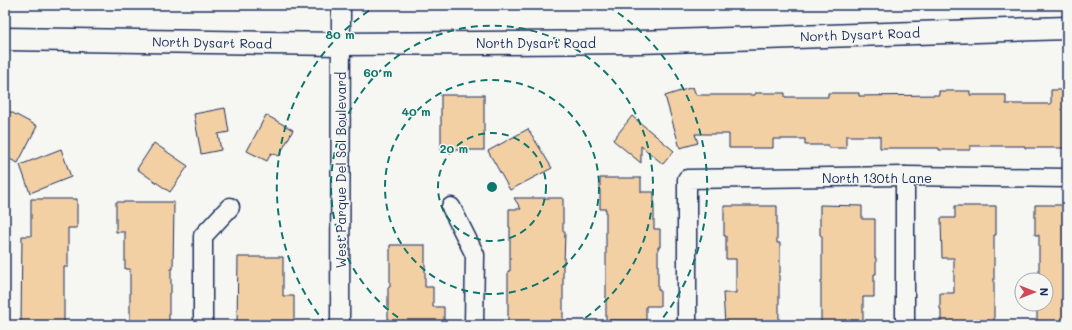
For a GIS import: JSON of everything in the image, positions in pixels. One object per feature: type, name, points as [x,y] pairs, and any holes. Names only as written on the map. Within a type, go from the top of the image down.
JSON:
[{"type":"main road","name":"North Dysart Road","points":[[5,39],[340,44],[640,42],[1067,28]]},
{"type":"street","name":"West Parque Del Sol Boulevard","points":[[340,325],[341,10]]},
{"type":"street","name":"North 130th Lane","points":[[687,325],[687,179],[905,176],[1067,178]]},
{"type":"street","points":[[904,325],[905,176]]},
{"type":"street","points":[[203,325],[203,236],[230,207]]},
{"type":"street","points":[[451,207],[475,255],[474,325]]},
{"type":"building","points":[[693,87],[696,95],[755,95],[755,93],[785,93],[785,97],[828,97],[828,93],[859,93],[859,96],[939,95],[939,91],[970,91],[970,95],[1006,95],[1006,104],[1051,104],[1051,90],[1067,90],[1067,148],[970,146],[970,150],[939,150],[939,148],[880,148],[880,136],[846,136],[846,148],[828,148],[828,145],[805,145],[805,139],[773,139],[773,148],[729,148],[729,134],[695,134],[698,143],[680,148],[665,96]]},
{"type":"building","points":[[441,95],[484,95],[484,150],[441,150]]},
{"type":"building","points":[[225,108],[229,132],[218,134],[221,150],[201,154],[194,114]]},
{"type":"building","points":[[9,111],[37,126],[18,163],[5,157],[5,119]]},
{"type":"building","points":[[266,115],[293,130],[279,156],[271,153],[267,161],[247,151]]},
{"type":"building","points":[[632,116],[674,151],[663,164],[641,146],[641,163],[613,140]]},
{"type":"building","points":[[528,129],[552,168],[510,190],[488,151]]},
{"type":"building","points":[[154,143],[188,166],[170,192],[137,169]]},
{"type":"building","points":[[61,149],[71,177],[30,193],[20,165]]},
{"type":"building","points":[[600,178],[641,178],[641,192],[654,192],[654,229],[660,229],[660,247],[658,247],[658,290],[660,290],[660,306],[646,306],[646,320],[606,320],[606,209],[600,209]]},
{"type":"building","points":[[514,198],[563,198],[563,232],[565,232],[563,264],[563,325],[508,325],[508,271],[510,271],[509,209],[521,209]]},
{"type":"building","points":[[31,199],[77,199],[77,228],[68,228],[68,267],[64,267],[64,325],[21,325],[22,236],[31,236]]},
{"type":"building","points":[[116,202],[174,202],[173,269],[171,269],[171,293],[169,293],[169,325],[130,325],[130,269],[125,269],[125,232],[116,232]]},
{"type":"building","points":[[820,205],[862,206],[862,219],[875,219],[876,274],[874,274],[874,297],[863,297],[863,325],[821,325],[822,236],[820,235]]},
{"type":"building","points":[[1035,205],[1067,205],[1067,325],[1037,325],[1037,312],[1054,312],[1054,272],[1039,272],[1039,235],[1035,235]]},
{"type":"building","points":[[724,206],[777,206],[777,243],[780,243],[779,325],[725,325],[723,293],[736,293],[736,259],[726,259]]},
{"type":"building","points":[[955,206],[996,206],[996,235],[994,235],[994,325],[941,325],[940,293],[954,293],[954,258],[942,258],[941,218],[955,218]]},
{"type":"building","points":[[390,245],[425,245],[425,287],[433,287],[433,307],[444,307],[444,325],[388,325]]},
{"type":"building","points":[[238,257],[283,257],[283,296],[294,296],[294,324],[237,324]]}]
